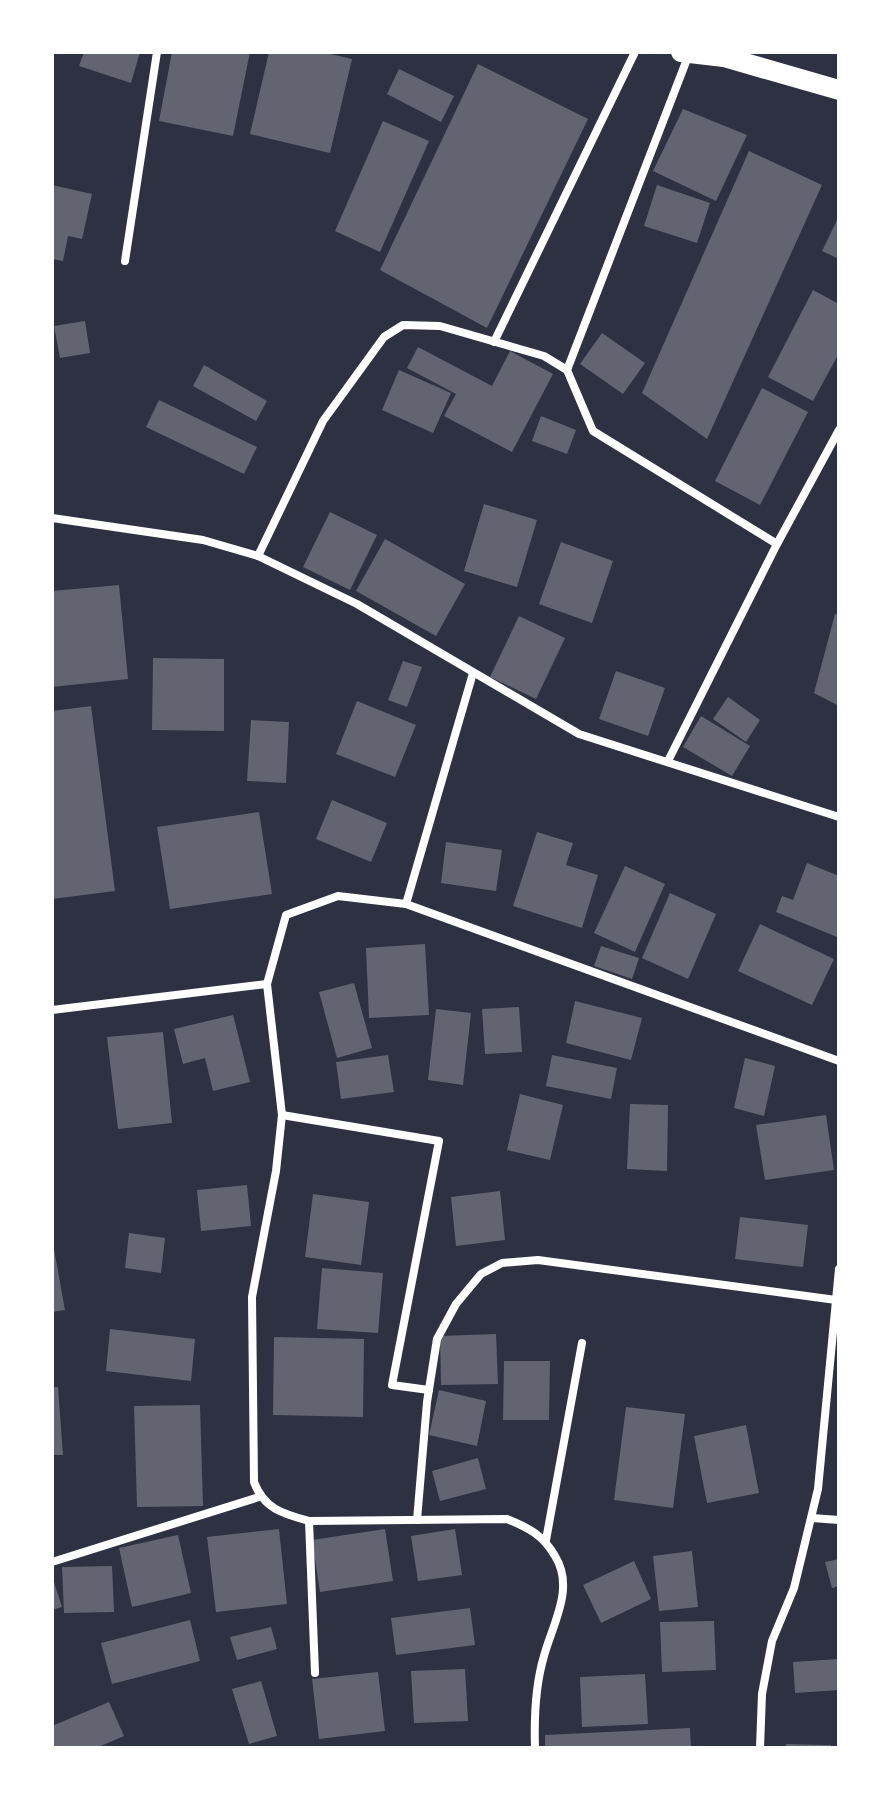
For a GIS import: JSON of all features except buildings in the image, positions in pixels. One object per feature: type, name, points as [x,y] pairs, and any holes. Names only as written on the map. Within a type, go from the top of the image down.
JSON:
[{"type":"main road","points":[[685,53],[726,54],[839,90]]},
{"type":"street","points":[[125,261],[157,52]]},
{"type":"street","points":[[494,342],[635,52]]},
{"type":"street","points":[[567,370],[685,53]]},
{"type":"street","points":[[258,556],[323,421],[384,337],[403,325],[440,326],[544,356],[567,370],[593,431],[777,544]]},
{"type":"street","points":[[668,761],[777,544],[839,430]]},
{"type":"street","points":[[52,518],[203,540],[258,556],[357,604],[579,734],[839,817]]},
{"type":"street","points":[[406,904],[473,673]]},
{"type":"street","points":[[535,1748],[536,1697],[543,1658],[562,1600],[563,1584],[562,1567],[546,1540],[530,1528],[507,1519],[309,1521],[269,1507],[259,1497],[254,1482],[252,1297],[276,1171],[282,1115],[267,984],[286,915],[338,896],[406,904],[839,1061]]},
{"type":"street","points":[[52,1010],[267,984]]},
{"type":"street","points":[[282,1115],[439,1141],[392,1385],[429,1390]]},
{"type":"street","points":[[417,1520],[437,1339],[456,1304],[481,1274],[502,1263],[538,1260],[836,1300]]},
{"type":"street","points":[[760,1748],[762,1694],[772,1641],[794,1588],[818,1489],[839,1269]]},
{"type":"street","points":[[546,1540],[582,1343]]},
{"type":"street","points":[[52,1562],[259,1497]]},
{"type":"street","points":[[812,1518],[839,1520]]},
{"type":"street","points":[[309,1521],[315,1673]]}]
